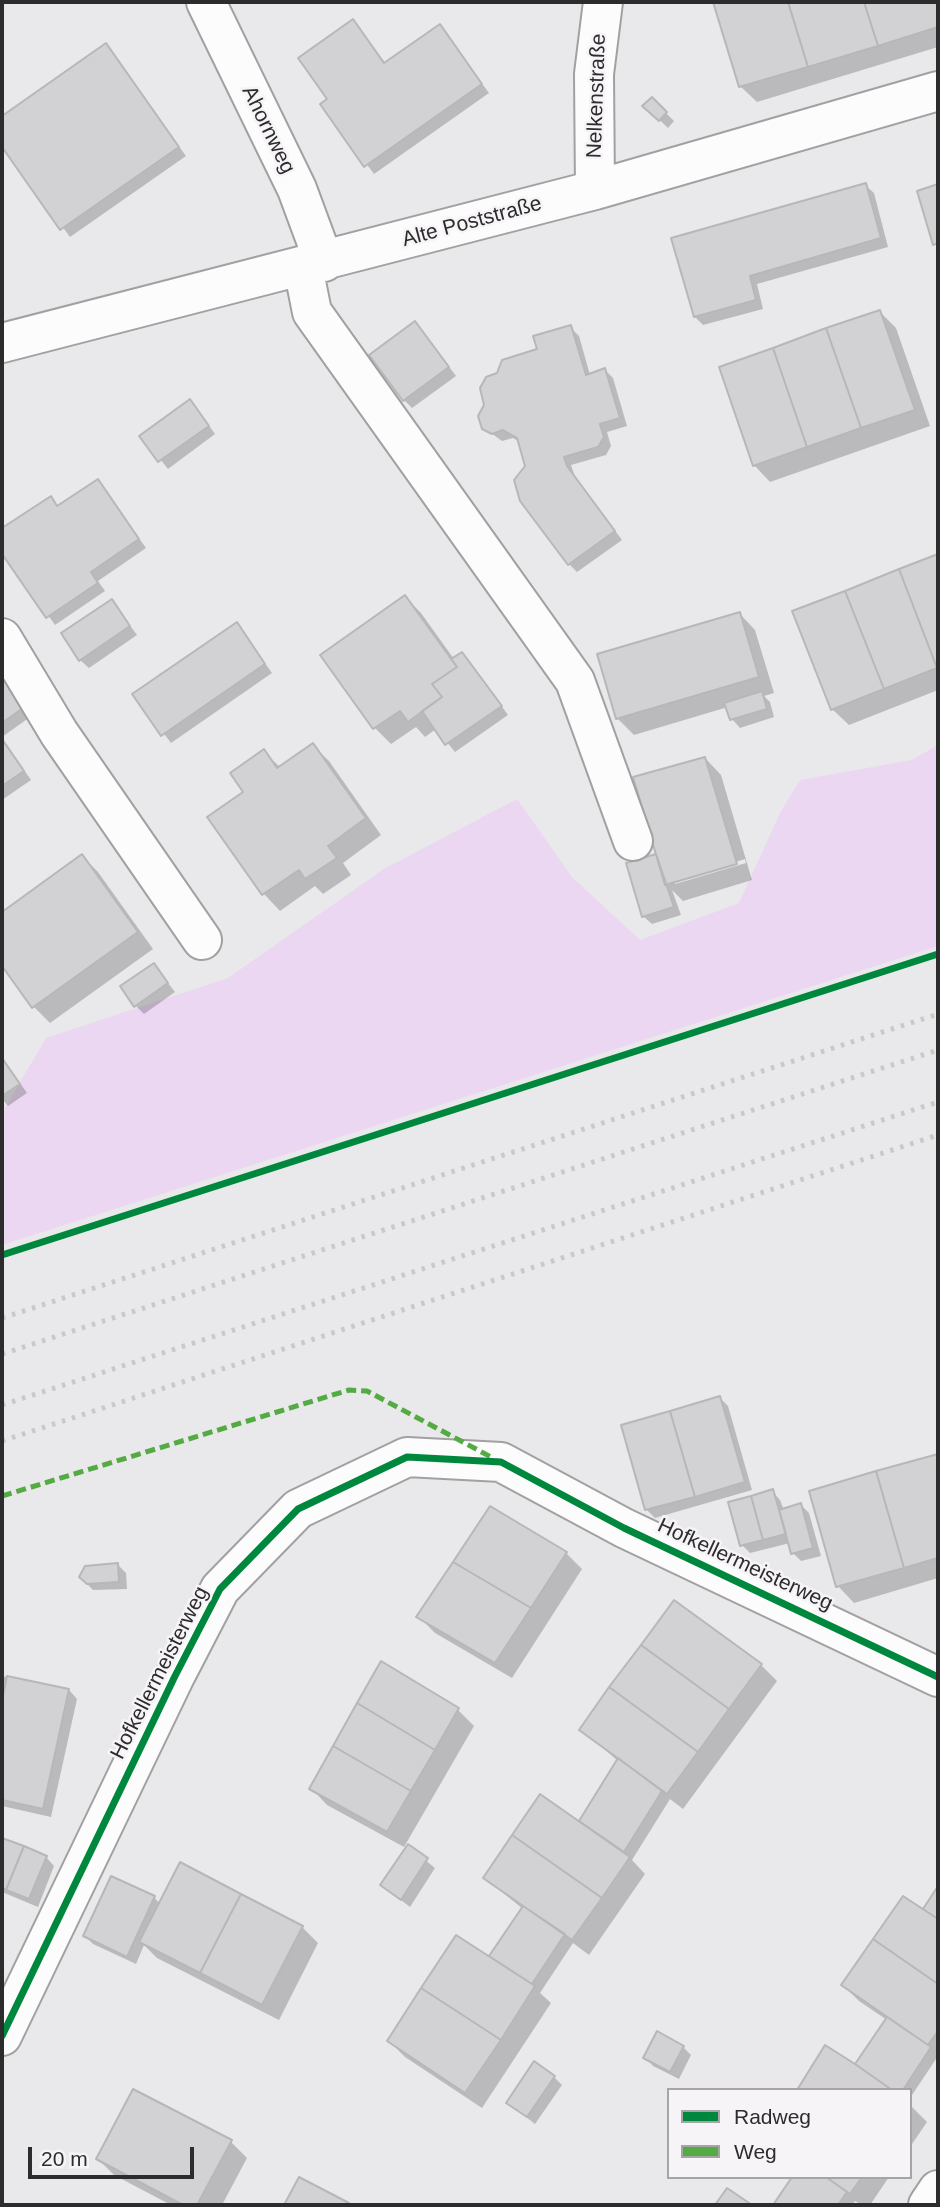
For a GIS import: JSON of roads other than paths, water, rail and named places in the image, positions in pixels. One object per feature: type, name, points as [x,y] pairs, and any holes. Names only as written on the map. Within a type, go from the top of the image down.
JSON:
[{"type":"street","name":"Ahornweg","points":[[206,2],[297,189],[313,264],[312,312],[575,681],[633,841]]},
{"type":"street","name":"Nelkenstraße","points":[[594,190],[594,74],[603,2]]},
{"type":"street","name":"Alte Poststraße","points":[[2,343],[594,190],[938,91]]},
{"type":"street","points":[[2,638],[59,733],[202,940]]},
{"type":"street","name":"Hofkellermeisterweg","points":[[2,2036],[44,1945],[220,1589],[298,1509],[407,1457],[501,1462],[624,1528],[938,1677]]},
{"type":"street","points":[[928,2205],[938,2190]]},
{"type":"railway","points":[[2,1318],[938,1014]]},
{"type":"railway","points":[[2,1354],[938,1050]]},
{"type":"railway","points":[[2,1405],[938,1102]]},
{"type":"railway","points":[[2,1441],[938,1135]]}]
